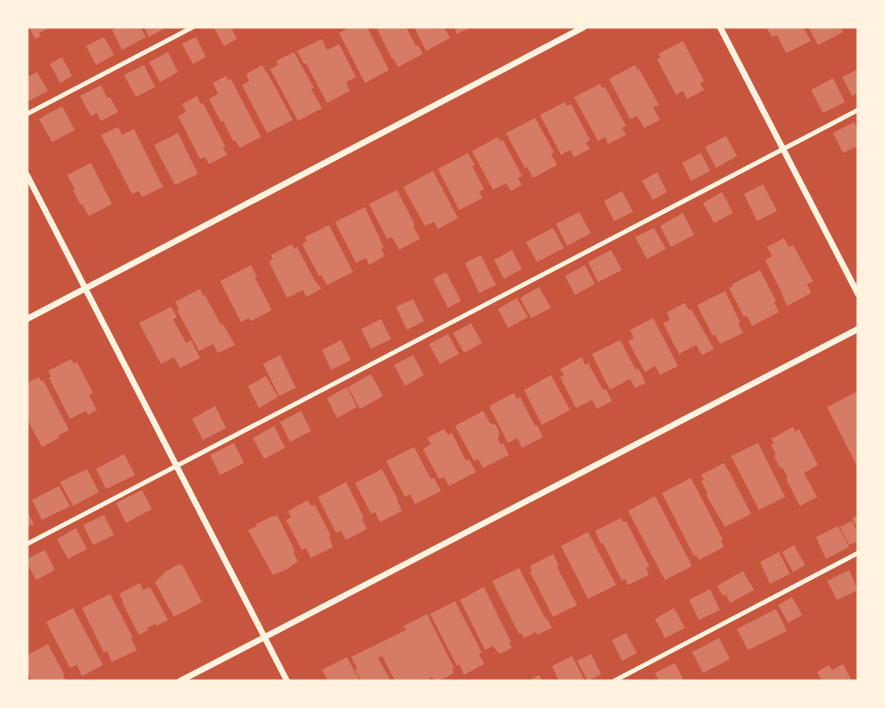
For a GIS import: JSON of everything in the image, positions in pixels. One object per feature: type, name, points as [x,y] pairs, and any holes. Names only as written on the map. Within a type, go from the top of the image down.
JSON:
[{"type":"street","points":[[27,319],[584,27]]},
{"type":"street","points":[[720,27],[858,294]]},
{"type":"street","points":[[27,175],[287,681]]},
{"type":"street","points":[[180,681],[858,329]]},
{"type":"lane","points":[[27,114],[193,27]]},
{"type":"lane","points":[[27,544],[858,110]]},
{"type":"lane","points":[[614,681],[858,553]]},
{"type":"building","points":[[29,27],[51,27],[39,33],[41,36],[35,39]]},
{"type":"building","points":[[117,27],[140,27],[146,37],[122,50],[112,30]]},
{"type":"building","points":[[144,27],[167,27],[149,37]]},
{"type":"building","points":[[231,27],[237,39],[224,46],[214,28]]},
{"type":"building","points":[[345,27],[367,27],[389,70],[365,83],[339,33],[346,29]]},
{"type":"building","points":[[376,27],[406,27],[423,54],[398,67]]},
{"type":"building","points":[[414,27],[444,27],[450,38],[426,51]]},
{"type":"building","points":[[454,27],[471,27],[457,34]]},
{"type":"building","points":[[766,27],[803,27],[811,41],[786,53],[777,35],[772,37]]},
{"type":"building","points":[[808,27],[840,27],[843,32],[818,45]]},
{"type":"building","points":[[104,37],[114,55],[96,65],[86,46]]},
{"type":"building","points":[[196,37],[206,57],[193,64],[182,44]]},
{"type":"building","points":[[322,39],[327,50],[339,44],[356,77],[346,82],[350,91],[327,103],[297,51]]},
{"type":"building","points":[[683,41],[704,81],[700,83],[704,90],[687,99],[683,91],[676,95],[657,59],[661,57],[658,54]]},
{"type":"building","points":[[168,52],[178,72],[160,82],[149,62]]},
{"type":"building","points":[[294,52],[322,108],[298,121],[270,69],[278,65],[276,61]]},
{"type":"building","points":[[62,57],[72,76],[60,83],[50,64]]},
{"type":"building","points":[[144,65],[155,87],[136,97],[124,75]]},
{"type":"building","points":[[262,65],[293,120],[267,133],[242,85],[249,81],[246,74]]},
{"type":"building","points":[[635,65],[659,105],[653,107],[660,120],[644,128],[637,116],[630,119],[609,79]]},
{"type":"building","points":[[858,69],[858,93],[852,96],[842,77]]},
{"type":"building","points":[[37,72],[48,91],[27,102],[27,77]]},
{"type":"building","points":[[226,76],[228,80],[231,79],[261,137],[240,148],[235,140],[233,141],[209,99],[218,94],[213,83]]},
{"type":"building","points":[[833,78],[845,102],[823,113],[811,90]]},
{"type":"building","points":[[600,84],[602,88],[605,87],[626,126],[622,128],[626,135],[608,144],[605,137],[598,141],[574,97]]},
{"type":"building","points":[[101,85],[107,98],[110,97],[118,112],[101,121],[97,113],[91,116],[80,96]]},
{"type":"building","points":[[197,96],[201,104],[203,103],[225,146],[223,147],[227,155],[209,164],[205,157],[200,159],[178,116],[186,112],[182,104]]},
{"type":"building","points":[[565,102],[567,106],[571,104],[590,140],[586,143],[590,149],[574,157],[570,150],[561,155],[540,115]]},
{"type":"building","points":[[62,106],[75,130],[52,142],[39,119]]},
{"type":"building","points":[[535,118],[554,152],[551,154],[557,165],[533,178],[506,133]]},
{"type":"building","points":[[854,122],[858,130],[858,146],[843,153],[833,133]]},
{"type":"building","points":[[118,127],[122,135],[134,129],[163,187],[142,197],[139,191],[132,194],[101,135]]},
{"type":"building","points":[[178,133],[198,174],[175,185],[154,145]]},
{"type":"building","points":[[726,136],[737,156],[716,168],[705,147]]},
{"type":"building","points":[[498,137],[500,141],[503,140],[522,176],[518,178],[522,185],[511,191],[506,183],[493,190],[472,151]]},
{"type":"building","points":[[468,153],[484,189],[479,192],[483,198],[459,210],[438,169]]},
{"type":"building","points":[[701,153],[710,171],[691,181],[682,163]]},
{"type":"building","points":[[91,163],[112,204],[89,216],[80,204],[67,175]]},
{"type":"building","points":[[433,171],[458,218],[438,229],[434,222],[425,226],[403,187]]},
{"type":"building","points":[[657,172],[667,192],[653,200],[642,181]]},
{"type":"building","points":[[763,184],[777,211],[757,221],[744,194]]},
{"type":"building","points":[[397,190],[420,239],[399,250],[392,237],[387,239],[369,204]]},
{"type":"building","points":[[622,191],[633,212],[614,221],[604,201]]},
{"type":"building","points":[[722,192],[733,213],[714,223],[703,203]]},
{"type":"building","points":[[365,207],[384,248],[381,249],[385,256],[369,265],[366,258],[356,263],[335,222]]},
{"type":"building","points":[[579,212],[591,233],[567,246],[556,224]]},
{"type":"building","points":[[683,213],[694,235],[671,247],[660,226]]},
{"type":"building","points":[[329,225],[353,272],[327,285],[321,275],[319,276],[302,244],[307,241],[305,237]]},
{"type":"building","points":[[553,228],[564,248],[537,262],[526,242]]},
{"type":"building","points":[[654,228],[666,249],[647,259],[635,237]]},
{"type":"building","points":[[784,238],[789,247],[793,245],[813,281],[807,284],[811,293],[787,306],[765,260],[772,256],[767,247]]},
{"type":"building","points":[[292,244],[294,249],[297,247],[321,289],[306,297],[303,290],[287,298],[269,262],[273,259],[271,255]]},
{"type":"building","points":[[512,250],[522,269],[504,279],[494,260]]},
{"type":"building","points":[[611,250],[622,270],[598,282],[588,262]]},
{"type":"building","points":[[481,255],[496,285],[479,293],[465,263]]},
{"type":"building","points":[[251,265],[257,277],[255,278],[272,310],[251,321],[249,318],[241,322],[220,281]]},
{"type":"building","points":[[585,265],[595,284],[575,295],[565,276]]},
{"type":"building","points":[[760,270],[776,301],[774,302],[779,312],[752,326],[747,316],[744,317],[729,288],[733,286],[732,284]]},
{"type":"building","points":[[446,272],[461,301],[448,308],[433,279]]},
{"type":"building","points":[[539,287],[551,308],[531,318],[520,298]]},
{"type":"building","points":[[200,289],[235,345],[218,353],[213,344],[199,351],[177,310],[179,309],[175,302]]},
{"type":"building","points":[[725,291],[743,333],[720,344],[715,334],[713,336],[697,305]]},
{"type":"building","points":[[517,298],[528,317],[508,328],[498,309]]},
{"type":"building","points":[[413,299],[424,321],[407,330],[396,307]]},
{"type":"building","points":[[685,303],[689,310],[691,309],[714,349],[702,355],[696,345],[679,354],[663,323],[670,320],[667,312]]},
{"type":"building","points":[[171,307],[177,317],[173,319],[186,343],[191,340],[200,358],[180,368],[174,357],[161,364],[139,323]]},
{"type":"building","points":[[653,318],[678,366],[660,375],[655,366],[645,372],[628,341],[634,338],[630,330]]},
{"type":"building","points":[[381,319],[391,339],[371,349],[361,329]]},
{"type":"building","points":[[471,323],[482,343],[464,353],[453,333]]},
{"type":"building","points":[[448,334],[459,354],[440,364],[429,344]]},
{"type":"building","points":[[341,340],[351,360],[331,370],[322,350]]},
{"type":"building","points":[[620,340],[636,370],[638,368],[646,383],[635,388],[630,379],[610,390],[592,354]]},
{"type":"building","points":[[280,355],[296,388],[279,396],[263,364]]},
{"type":"building","points":[[413,355],[424,375],[405,386],[394,365]]},
{"type":"building","points":[[582,357],[585,365],[588,363],[612,401],[597,409],[592,400],[576,408],[560,377],[564,375],[560,369]]},
{"type":"building","points":[[71,359],[74,364],[77,362],[93,393],[89,395],[97,410],[88,415],[86,411],[70,419],[49,378],[51,376],[48,371]]},
{"type":"building","points":[[371,374],[383,396],[360,409],[348,387]]},
{"type":"building","points":[[551,375],[570,410],[542,425],[524,390]]},
{"type":"building","points":[[266,376],[278,397],[259,408],[248,386]]},
{"type":"building","points":[[39,377],[41,381],[43,380],[69,430],[42,447],[27,419],[27,383]]},
{"type":"building","points":[[347,387],[357,407],[337,418],[327,398]]},
{"type":"building","points":[[858,391],[858,468],[827,407]]},
{"type":"building","points":[[514,393],[517,399],[520,397],[543,437],[522,448],[517,438],[508,443],[489,406]]},
{"type":"building","points":[[215,406],[226,428],[203,440],[192,419]]},
{"type":"building","points":[[301,411],[311,431],[290,442],[280,422]]},
{"type":"building","points":[[483,411],[490,423],[496,425],[500,444],[503,443],[509,455],[483,468],[478,459],[474,461],[455,426]]},
{"type":"building","points":[[274,426],[285,448],[264,459],[253,438]]},
{"type":"building","points":[[793,427],[795,432],[799,429],[818,465],[804,473],[817,497],[800,506],[786,479],[788,478],[774,456],[776,454],[771,445],[774,443],[771,439]]},
{"type":"building","points":[[444,429],[448,435],[452,433],[466,461],[469,459],[476,472],[449,486],[444,477],[439,479],[423,449],[431,444],[427,438]]},
{"type":"building","points":[[234,443],[244,463],[220,475],[210,455]]},
{"type":"building","points":[[758,443],[785,497],[759,510],[731,456]]},
{"type":"building","points":[[414,447],[431,479],[434,478],[441,491],[415,504],[410,494],[405,497],[386,461]]},
{"type":"building","points":[[124,454],[135,475],[106,489],[96,469]]},
{"type":"building","points":[[724,463],[751,514],[725,527],[706,495],[708,494],[701,481],[704,480],[701,475]]},
{"type":"building","points":[[87,469],[99,492],[73,506],[60,482]]},
{"type":"building","points":[[382,469],[402,511],[380,522],[375,512],[371,514],[355,483]]},
{"type":"building","points":[[691,478],[723,540],[721,541],[724,547],[699,560],[696,555],[694,556],[662,493]]},
{"type":"building","points":[[346,482],[367,529],[346,540],[341,531],[336,533],[318,497]]},
{"type":"building","points":[[59,486],[70,506],[42,520],[32,500]]},
{"type":"building","points":[[142,490],[152,509],[126,523],[116,503]]},
{"type":"building","points":[[655,496],[692,566],[665,580],[628,511]]},
{"type":"building","points":[[308,500],[311,506],[315,505],[331,536],[329,537],[333,547],[311,558],[306,548],[302,550],[286,520],[291,517],[288,511]]},
{"type":"building","points":[[27,511],[34,524],[27,527]]},
{"type":"building","points":[[104,515],[114,535],[93,545],[83,525]]},
{"type":"building","points":[[277,515],[298,562],[273,575],[248,530]]},
{"type":"building","points":[[858,515],[858,529],[852,518]]},
{"type":"building","points":[[621,518],[623,522],[626,521],[649,566],[646,568],[649,575],[628,585],[625,579],[622,581],[595,531]]},
{"type":"building","points":[[852,521],[858,533],[858,541],[849,545],[840,527]]},
{"type":"building","points":[[838,526],[849,547],[826,559],[816,537]]},
{"type":"building","points":[[76,528],[87,549],[68,559],[57,539]]},
{"type":"building","points":[[588,532],[616,585],[588,599],[561,546]]},
{"type":"building","points":[[794,545],[805,565],[793,572],[782,552]]},
{"type":"building","points":[[45,550],[55,570],[36,580],[27,559]]},
{"type":"building","points":[[779,552],[790,574],[770,584],[760,562]]},
{"type":"building","points":[[553,554],[559,566],[557,567],[577,605],[553,617],[530,572],[532,571],[530,566]]},
{"type":"building","points":[[179,564],[183,566],[202,602],[174,617],[155,582],[163,573]]},
{"type":"building","points":[[519,568],[552,628],[524,638],[521,633],[519,634],[492,581]]},
{"type":"building","points":[[849,570],[858,590],[837,600],[827,581]]},
{"type":"building","points":[[743,571],[754,590],[730,603],[717,586]]},
{"type":"building","points":[[140,583],[143,590],[150,587],[168,620],[147,628],[148,630],[139,635],[119,594]]},
{"type":"building","points":[[484,587],[511,642],[509,643],[512,648],[499,654],[493,646],[485,650],[460,600]]},
{"type":"building","points":[[710,589],[720,610],[699,620],[689,600]]},
{"type":"building","points":[[110,594],[137,650],[112,662],[107,651],[104,653],[82,608]]},
{"type":"building","points":[[792,597],[802,615],[788,623],[778,605]]},
{"type":"building","points":[[455,601],[482,653],[479,654],[484,664],[464,675],[430,614]]},
{"type":"building","points":[[73,608],[103,665],[82,676],[77,665],[70,668],[46,622]]},
{"type":"building","points":[[674,608],[685,628],[665,638],[655,619]]},
{"type":"building","points":[[776,609],[787,631],[748,650],[737,629]]},
{"type":"building","points":[[427,614],[454,668],[452,669],[454,673],[439,681],[434,681],[432,677],[431,681],[395,681],[382,656],[378,658],[391,681],[361,681],[351,657],[406,630],[404,626]]},
{"type":"building","points":[[626,633],[637,653],[622,661],[612,640]]},
{"type":"building","points":[[719,638],[730,659],[703,673],[692,652]]},
{"type":"building","points":[[48,644],[66,681],[32,681],[27,671],[27,655]]},
{"type":"building","points":[[591,654],[601,674],[588,681],[577,661]]},
{"type":"building","points":[[572,656],[585,681],[559,681],[552,666]]},
{"type":"building","points":[[347,657],[360,681],[328,681],[322,670]]},
{"type":"building","points":[[675,663],[684,681],[659,681],[655,673]]},
{"type":"building","points":[[843,664],[852,681],[822,681],[817,672],[829,665],[832,670]]},
{"type":"building","points":[[539,675],[543,681],[528,681]]}]
